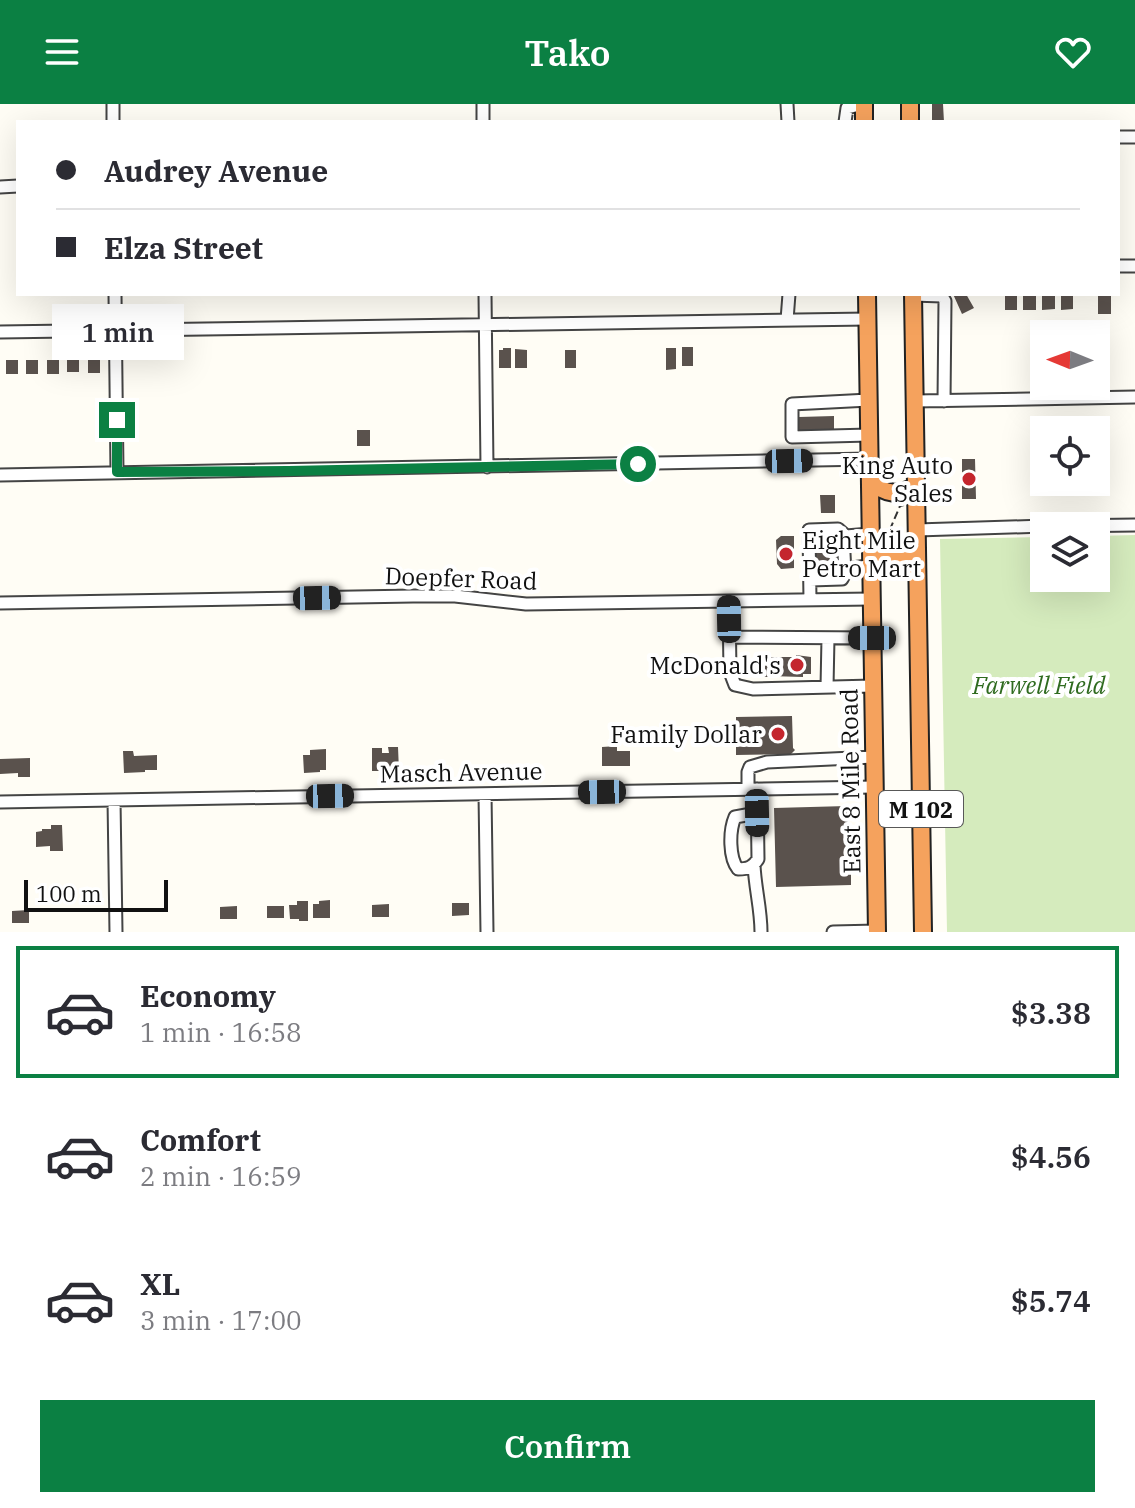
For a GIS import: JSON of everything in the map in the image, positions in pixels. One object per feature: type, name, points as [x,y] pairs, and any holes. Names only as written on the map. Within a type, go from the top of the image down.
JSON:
[{"type":"highway","name":"East 8 Mile Road","points":[[867,296],[869,459],[876,539],[871,564],[871,599],[877,932]]},
{"type":"highway","name":"M 102","points":[[913,296],[923,932]]},
{"type":"highway","points":[[870,481],[885,492],[894,494],[916,486]]},
{"type":"highway","points":[[871,564],[885,554],[897,554],[910,560],[917,568]]},
{"type":"street","points":[[845,120],[847,108],[864,104]]},
{"type":"street","points":[[115,296],[117,472]]},
{"type":"street","points":[[485,296],[487,467]]},
{"type":"street","points":[[787,320],[789,296]]},
{"type":"street","points":[[942,296],[945,301],[944,401]]},
{"type":"street","points":[[0,332],[868,319]]},
{"type":"street","points":[[915,401],[1135,397]]},
{"type":"street","points":[[869,400],[792,404],[792,437],[869,435]]},
{"type":"street","points":[[0,475],[869,459]]},
{"type":"street","points":[[1110,525],[1135,525]]},
{"type":"street","points":[[917,530],[1030,526]]},
{"type":"street","points":[[810,600],[809,530],[838,529],[846,536],[876,539]]},
{"type":"street","points":[[843,534],[845,573]]},
{"type":"street","points":[[810,580],[842,579],[851,568],[871,564]]},
{"type":"street","name":"Doepfer Road","points":[[0,603],[413,596],[455,596],[526,604],[871,599]]},
{"type":"street","points":[[729,602],[730,672],[735,685],[753,689],[873,686]]},
{"type":"street","points":[[730,637],[872,638]]},
{"type":"street","points":[[827,687],[828,638]]},
{"type":"street","points":[[757,813],[735,817],[732,823],[733,863],[738,869],[747,869],[758,859],[757,813],[748,772],[750,767],[754,764],[874,757]]},
{"type":"street","name":"Masch Avenue","points":[[0,802],[874,787]]},
{"type":"street","points":[[485,794],[487,932]]},
{"type":"street","points":[[114,800],[116,932]]},
{"type":"street","points":[[754,865],[761,932]]},
{"type":"street","points":[[833,932],[877,932]]},
{"type":"path","points":[[876,539],[885,542],[900,506],[904,505]]},
{"type":"green space","name":"Farwell Field","points":[[1135,535],[1135,932],[947,932],[940,539],[1030,537],[1030,592],[1110,592],[1110,536]]},
{"type":"building","points":[[932,104],[943,104],[944,120],[932,120]]},
{"type":"building","points":[[954,296],[967,296],[974,308],[962,314]]},
{"type":"building","points":[[1005,296],[1017,296],[1017,310],[1005,310]]},
{"type":"building","points":[[1023,296],[1036,296],[1036,310],[1023,310]]},
{"type":"building","points":[[1042,296],[1055,296],[1055,309],[1042,310]]},
{"type":"building","points":[[1061,296],[1073,296],[1073,309],[1061,310]]},
{"type":"building","points":[[1098,296],[1111,296],[1111,314],[1098,314]]},
{"type":"building","points":[[682,347],[693,347],[693,366],[682,366]]},
{"type":"building","points":[[511,348],[511,368],[499,368],[499,350]]},
{"type":"building","points":[[666,348],[676,348],[676,369],[666,370]]},
{"type":"building","points":[[515,349],[527,350],[527,368],[515,368]]},
{"type":"building","points":[[565,350],[576,350],[576,368],[565,368]]},
{"type":"building","points":[[67,358],[79,358],[79,372],[67,372]]},
{"type":"building","points":[[88,359],[100,359],[100,373],[88,373]]},
{"type":"building","points":[[6,360],[18,360],[18,374],[6,374]]},
{"type":"building","points":[[26,360],[38,360],[38,374],[26,374]]},
{"type":"building","points":[[47,360],[59,360],[59,374],[47,374]]},
{"type":"building","points":[[834,416],[834,433],[796,432],[799,417]]},
{"type":"building","points":[[357,430],[370,430],[370,446],[357,446]]},
{"type":"building","points":[[962,459],[975,459],[976,499],[962,499]]},
{"type":"building","points":[[820,495],[835,495],[835,513],[821,513]]},
{"type":"building","points":[[816,535],[839,535],[839,572],[816,573]]},
{"type":"building","points":[[781,536],[794,536],[794,568],[781,569],[777,564],[776,540]]},
{"type":"building","points":[[756,657],[811,657],[811,674],[803,674],[803,677],[765,677],[761,676],[761,672],[756,672]]},
{"type":"building","points":[[792,716],[795,750],[789,756],[736,755],[736,717]]},
{"type":"building","points":[[617,746],[617,751],[630,751],[630,766],[602,766],[602,747]]},
{"type":"building","points":[[388,747],[398,747],[399,771],[372,771],[372,748],[382,748],[382,753],[389,753]]},
{"type":"building","points":[[326,749],[326,770],[304,773],[303,755],[310,755],[310,750]]},
{"type":"building","points":[[123,751],[133,751],[134,756],[157,755],[157,770],[124,773]]},
{"type":"building","points":[[30,758],[30,777],[18,777],[18,773],[0,774],[0,759]]},
{"type":"building","points":[[847,806],[851,885],[776,887],[774,808]]},
{"type":"building","points":[[51,825],[62,825],[63,851],[50,851],[50,846],[36,847],[36,832],[51,829]]},
{"type":"building","points":[[330,900],[330,918],[313,918],[313,904]]},
{"type":"building","points":[[297,901],[308,901],[308,921],[290,919],[289,905],[297,905]]},
{"type":"building","points":[[452,903],[469,903],[469,915],[452,916]]},
{"type":"building","points":[[389,904],[389,917],[372,917],[372,905]]},
{"type":"building","points":[[237,906],[237,919],[220,919],[220,907]]},
{"type":"building","points":[[267,906],[284,906],[284,918],[267,918]]},
{"type":"building","points":[[29,910],[29,923],[12,923],[12,911]]},
{"type":"place","name":"King Auto Sales","points":[[969,479]]},
{"type":"place","name":"Eight Mile Petro Mart","points":[[786,554]]},
{"type":"place","name":"McDonald's","points":[[797,665]]},
{"type":"place","name":"Family Dollar","points":[[778,734]]},
{"type":"route","points":[[117,420],[117,472],[638,464]]}]
